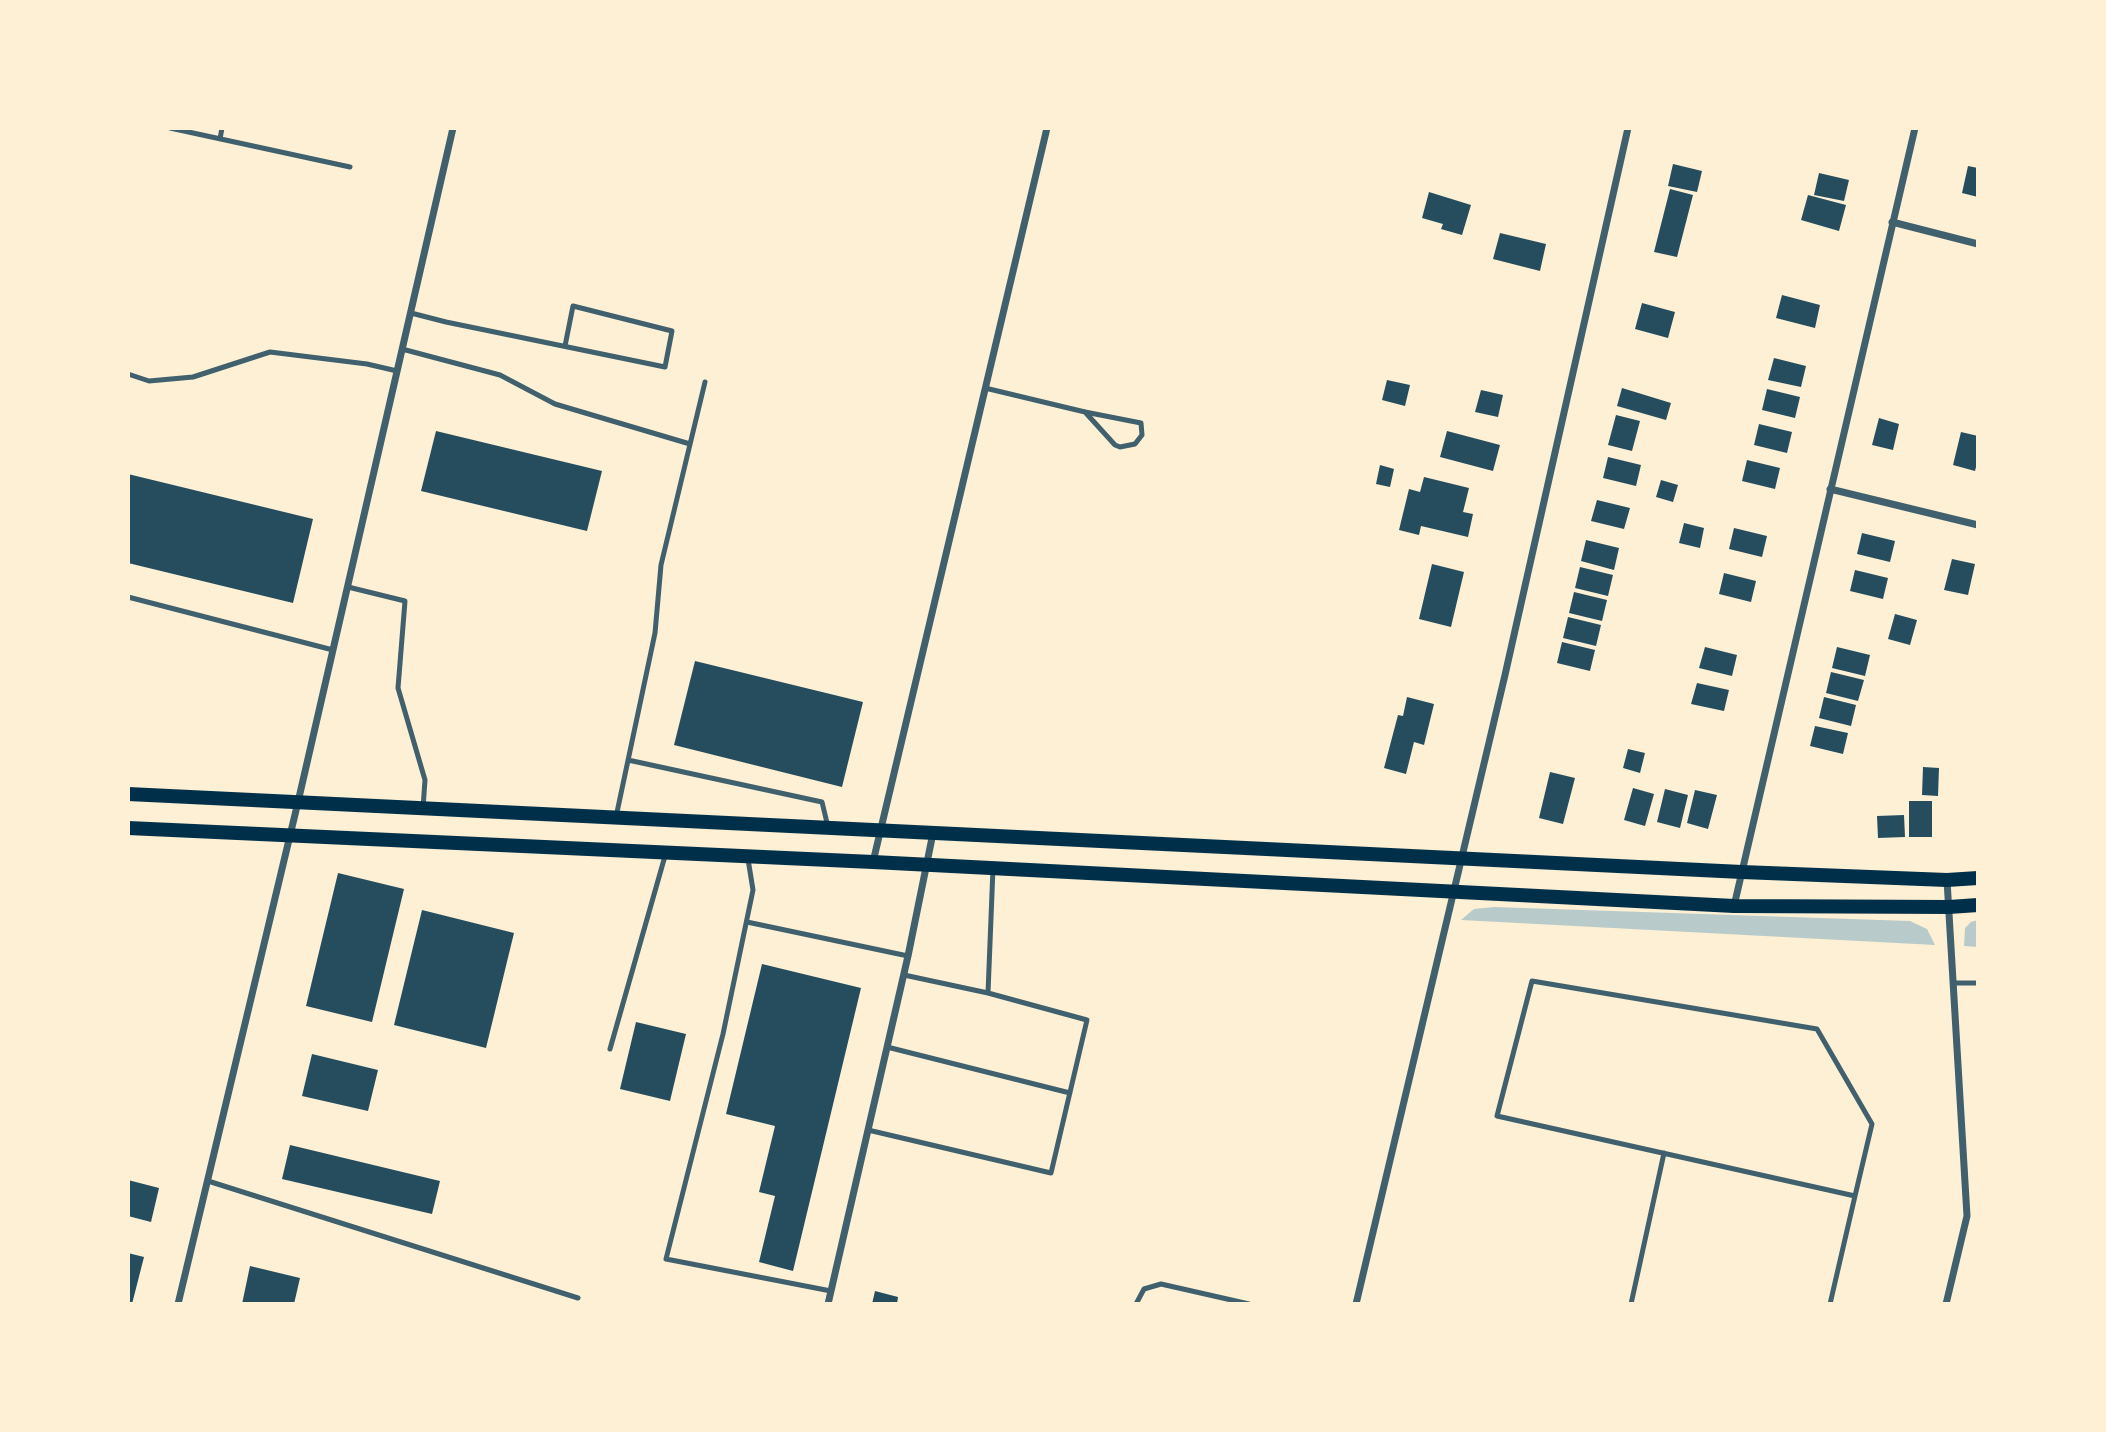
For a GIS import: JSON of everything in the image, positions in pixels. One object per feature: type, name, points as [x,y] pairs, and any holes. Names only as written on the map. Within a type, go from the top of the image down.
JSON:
[{"type":"main road","points":[[128,794],[1742,872],[1947,880],[1978,878]]},
{"type":"main road","points":[[128,828],[1734,905],[1978,905]]},
{"type":"street","points":[[178,1304],[299,802],[453,128]]},
{"type":"street","points":[[873,862],[1047,128]]},
{"type":"street","points":[[1356,1304],[1454,890],[1628,128]]},
{"type":"street","points":[[1734,905],[1915,128]]},
{"type":"street","points":[[1892,222],[1978,244]]},
{"type":"street","points":[[1830,489],[1978,525]]},
{"type":"street","points":[[828,1304],[904,975],[933,832]]},
{"type":"street","points":[[1945,1304],[1967,1216],[1947,880]]},
{"type":"lane","points":[[170,128],[350,167]]},
{"type":"lane","points":[[220,139],[222,128]]},
{"type":"lane","points":[[411,313],[565,346],[665,367],[673,331],[573,306],[565,346]]},
{"type":"lane","points":[[402,349],[500,376],[555,404],[690,444]]},
{"type":"lane","points":[[128,374],[149,381],[193,377],[270,352],[367,364],[397,371]]},
{"type":"lane","points":[[616,817],[655,633],[662,565],[705,382]]},
{"type":"lane","points":[[985,388],[1141,423],[1142,435],[1135,444],[1120,447],[1115,445],[1085,412]]},
{"type":"lane","points":[[348,587],[405,601],[398,688],[425,780],[423,808]]},
{"type":"lane","points":[[128,597],[333,650]]},
{"type":"lane","points":[[628,760],[822,802],[828,827]]},
{"type":"lane","points":[[610,1049],[665,853]]},
{"type":"lane","points":[[748,856],[753,890],[747,922],[723,1034],[666,1259],[831,1291]]},
{"type":"lane","points":[[988,993],[993,868]]},
{"type":"lane","points":[[747,922],[908,956]]},
{"type":"lane","points":[[868,1129],[1051,1173],[1070,1093],[1087,1020],[988,993],[904,975]]},
{"type":"lane","points":[[1830,1304],[1872,1124],[1817,1029],[1532,981],[1497,1116],[1855,1196]]},
{"type":"lane","points":[[1953,983],[1978,983]]},
{"type":"lane","points":[[887,1047],[1070,1093]]},
{"type":"lane","points":[[1631,1304],[1664,1153]]},
{"type":"lane","points":[[208,1181],[578,1298]]},
{"type":"lane","points":[[1136,1304],[1144,1289],[1161,1284],[1249,1304]]},
{"type":"shaded area","points":[[1494,907],[1910,921],[1927,929],[1935,945],[1461,920],[1474,909]]},
{"type":"shaded area","points":[[1978,920],[1978,947],[1964,946],[1965,928]]},
{"type":"building","points":[[1673,164],[1702,171],[1697,192],[1668,186]]},
{"type":"building","points":[[1968,166],[1978,168],[1978,197],[1962,193]]},
{"type":"building","points":[[1819,173],[1849,180],[1844,201],[1814,195]]},
{"type":"building","points":[[1670,189],[1693,195],[1677,257],[1654,252]]},
{"type":"building","points":[[1429,192],[1471,205],[1462,235],[1441,229],[1443,224],[1422,218]]},
{"type":"building","points":[[1808,195],[1846,205],[1839,231],[1801,220]]},
{"type":"building","points":[[1500,233],[1546,244],[1540,271],[1493,259]]},
{"type":"building","points":[[1782,295],[1820,305],[1815,328],[1776,318]]},
{"type":"building","points":[[1642,303],[1675,312],[1668,338],[1635,329]]},
{"type":"building","points":[[1774,358],[1806,366],[1801,387],[1768,380]]},
{"type":"building","points":[[1387,380],[1410,385],[1405,406],[1382,400]]},
{"type":"building","points":[[1622,388],[1671,403],[1666,420],[1617,406]]},
{"type":"building","points":[[1767,389],[1800,397],[1795,418],[1762,410]]},
{"type":"building","points":[[1481,390],[1503,395],[1498,417],[1475,412]]},
{"type":"building","points":[[1616,415],[1640,421],[1632,451],[1608,445]]},
{"type":"building","points":[[1879,418],[1899,424],[1893,450],[1872,445]]},
{"type":"building","points":[[1759,424],[1792,432],[1787,453],[1754,445]]},
{"type":"building","points":[[436,431],[602,471],[587,531],[421,491]]},
{"type":"building","points":[[1447,431],[1500,445],[1493,471],[1440,457]]},
{"type":"building","points":[[1961,432],[1978,436],[1975,471],[1953,465]]},
{"type":"building","points":[[1608,457],[1641,465],[1636,486],[1603,478]]},
{"type":"building","points":[[1747,460],[1780,468],[1775,489],[1742,481]]},
{"type":"building","points":[[1380,465],[1394,469],[1390,487],[1376,484]]},
{"type":"building","points":[[128,474],[313,519],[293,603],[128,563]]},
{"type":"building","points":[[1424,477],[1469,488],[1463,512],[1473,514],[1468,537],[1421,526],[1419,535],[1399,530],[1409,489],[1420,492]]},
{"type":"building","points":[[1661,480],[1678,485],[1673,502],[1656,497]]},
{"type":"building","points":[[1597,500],[1630,508],[1624,529],[1591,521]]},
{"type":"building","points":[[1684,523],[1704,528],[1700,548],[1679,543]]},
{"type":"building","points":[[1734,528],[1767,536],[1762,557],[1729,549]]},
{"type":"building","points":[[1862,533],[1895,541],[1890,562],[1857,554]]},
{"type":"building","points":[[1586,540],[1619,548],[1614,570],[1581,561]]},
{"type":"building","points":[[1952,559],[1975,564],[1968,595],[1944,590]]},
{"type":"building","points":[[1432,564],[1464,572],[1451,627],[1419,619]]},
{"type":"building","points":[[1580,567],[1613,575],[1608,596],[1575,588]]},
{"type":"building","points":[[1855,570],[1888,578],[1883,599],[1850,591]]},
{"type":"building","points":[[1724,573],[1756,581],[1751,602],[1719,594]]},
{"type":"building","points":[[1574,592],[1607,600],[1602,621],[1569,613]]},
{"type":"building","points":[[1895,614],[1917,620],[1910,645],[1888,639]]},
{"type":"building","points":[[1568,617],[1601,625],[1596,646],[1563,638]]},
{"type":"building","points":[[1562,642],[1595,650],[1590,671],[1557,663]]},
{"type":"building","points":[[1705,647],[1737,655],[1732,676],[1699,668]]},
{"type":"building","points":[[1837,647],[1870,655],[1865,676],[1832,668]]},
{"type":"building","points":[[695,661],[863,702],[842,787],[674,745]]},
{"type":"building","points":[[1831,672],[1864,680],[1858,701],[1826,693]]},
{"type":"building","points":[[1697,683],[1729,690],[1724,711],[1691,704]]},
{"type":"building","points":[[1407,697],[1434,704],[1424,745],[1414,742],[1406,774],[1384,768],[1398,715],[1403,716]]},
{"type":"building","points":[[1824,697],[1856,705],[1851,726],[1819,718]]},
{"type":"building","points":[[1815,726],[1848,733],[1843,754],[1810,746]]},
{"type":"building","points":[[1628,749],[1645,753],[1640,773],[1623,768]]},
{"type":"building","points":[[1923,767],[1939,768],[1938,796],[1922,795]]},
{"type":"building","points":[[1550,772],[1575,778],[1563,824],[1539,818]]},
{"type":"building","points":[[1633,788],[1654,794],[1645,826],[1624,820]]},
{"type":"building","points":[[1665,789],[1688,795],[1680,828],[1657,822]]},
{"type":"building","points":[[1695,790],[1717,795],[1708,829],[1687,823]]},
{"type":"building","points":[[1909,801],[1932,801],[1932,837],[1909,837]]},
{"type":"building","points":[[1904,815],[1905,837],[1878,838],[1877,816]]},
{"type":"building","points":[[338,873],[404,889],[372,1022],[306,1006]]},
{"type":"building","points":[[422,910],[514,933],[486,1048],[394,1025]]},
{"type":"building","points":[[762,964],[861,988],[793,1271],[759,1262],[775,1196],[759,1192],[775,1126],[726,1114]]},
{"type":"building","points":[[636,1022],[686,1034],[670,1101],[620,1089]]},
{"type":"building","points":[[312,1054],[378,1070],[368,1111],[302,1096]]},
{"type":"building","points":[[290,1145],[440,1181],[432,1214],[282,1179]]},
{"type":"building","points":[[128,1180],[159,1188],[151,1222],[128,1216]]},
{"type":"building","points":[[128,1253],[144,1257],[132,1304],[128,1304]]},
{"type":"building","points":[[250,1266],[300,1278],[294,1304],[242,1304]]},
{"type":"building","points":[[875,1291],[898,1297],[897,1304],[872,1304]]}]
